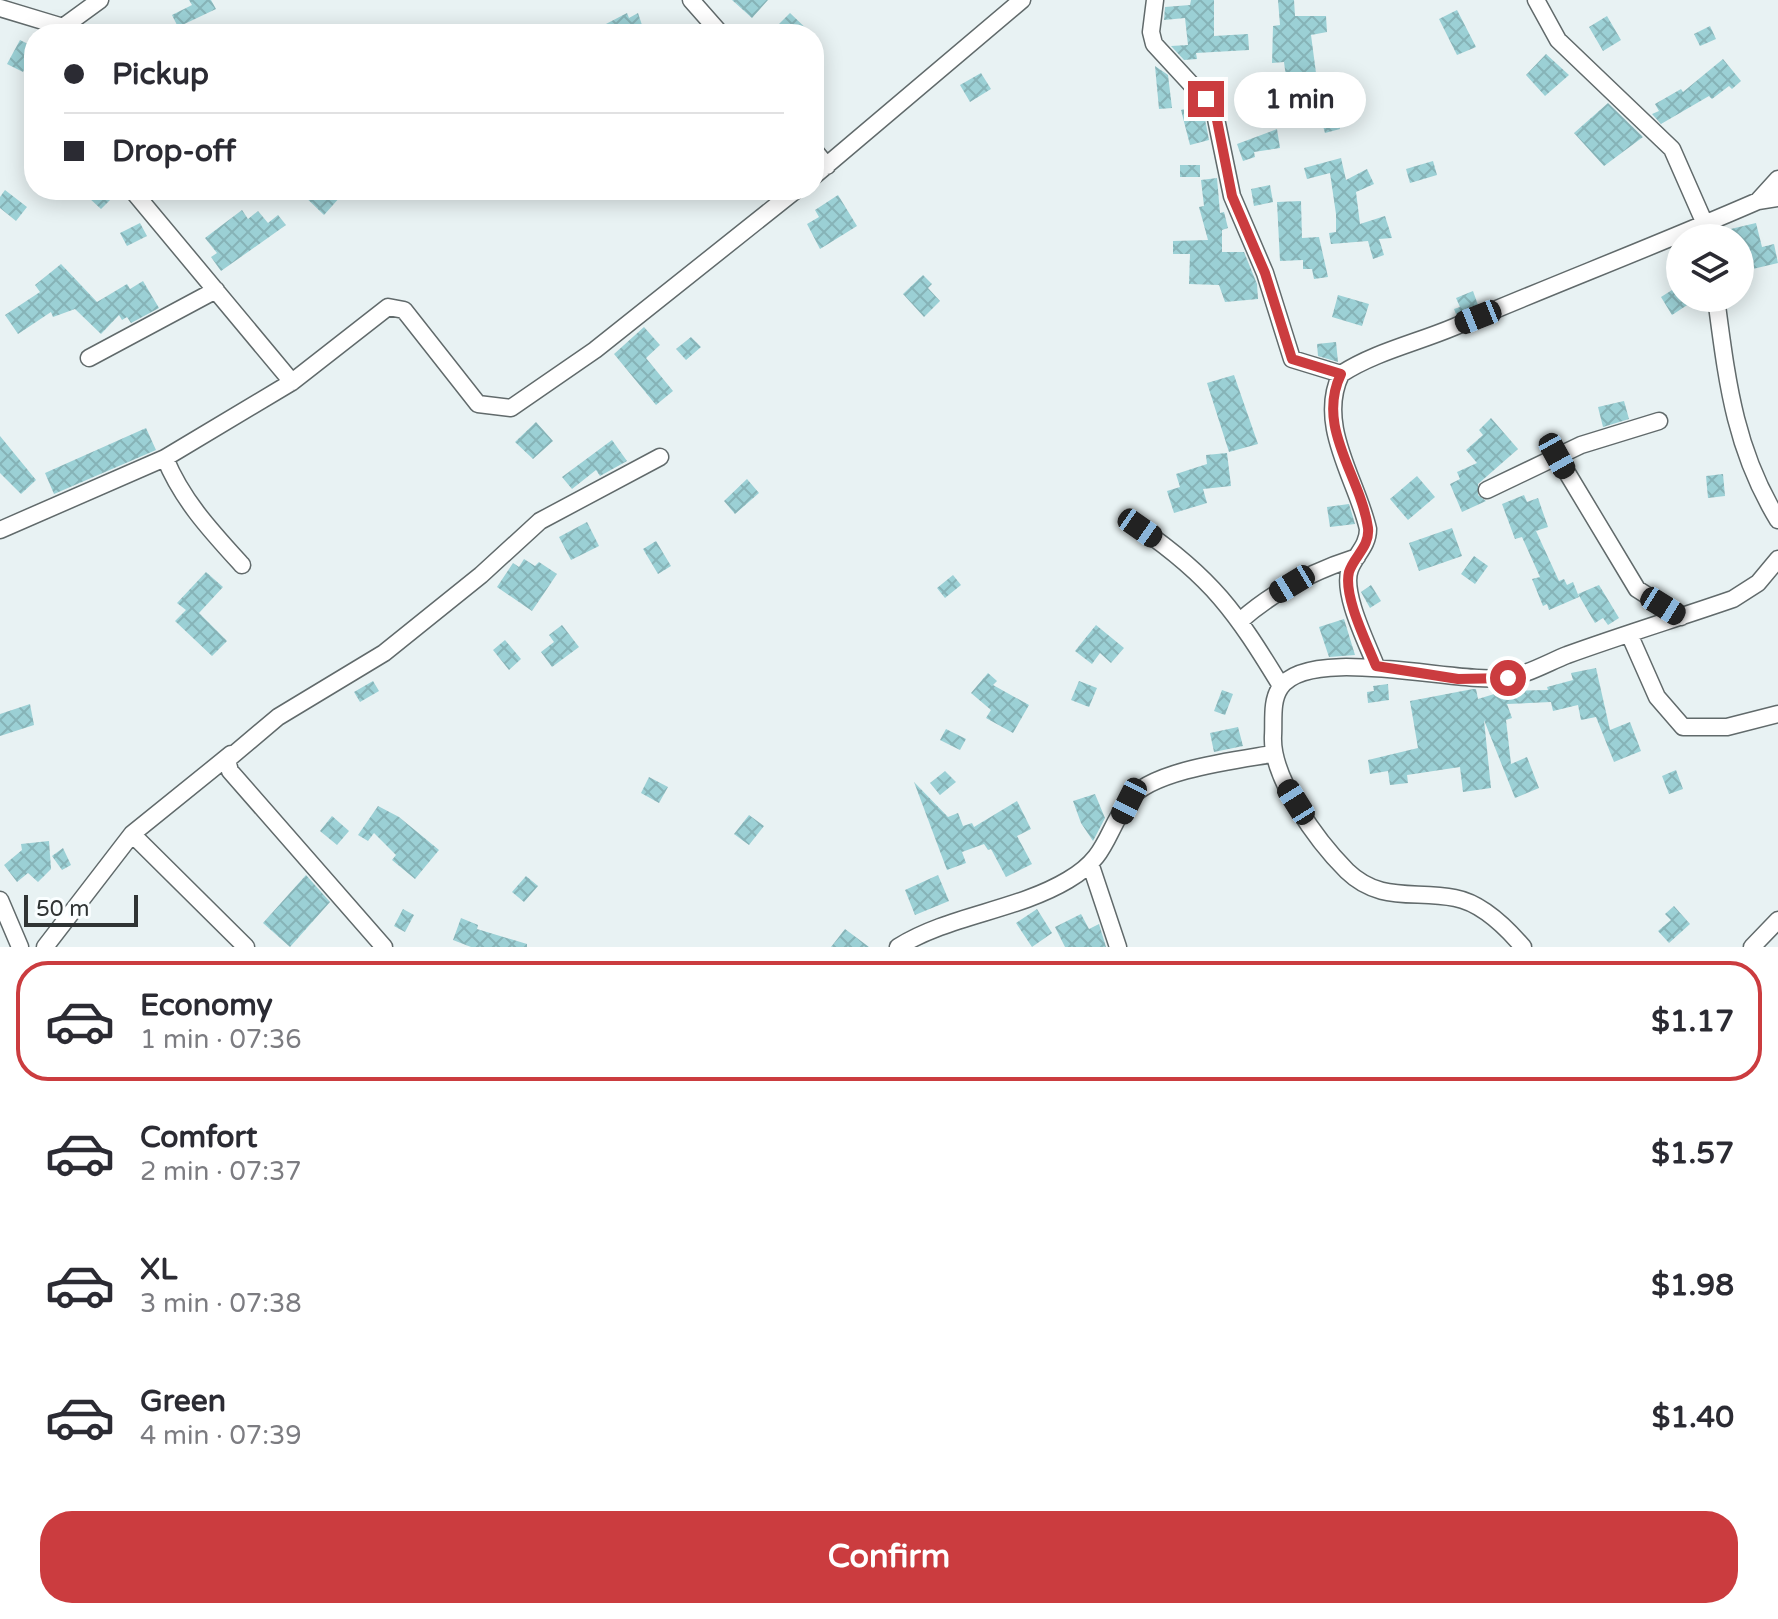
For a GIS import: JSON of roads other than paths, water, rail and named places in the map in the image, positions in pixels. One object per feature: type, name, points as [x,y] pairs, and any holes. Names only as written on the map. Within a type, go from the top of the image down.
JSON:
[{"type":"street","points":[[70,24],[100,0]]},
{"type":"street","points":[[691,0],[712,24]]},
{"type":"street","points":[[824,168],[1022,0]]},
{"type":"street","points":[[1155,0],[1151,32],[1154,44],[1214,109],[1232,196],[1265,273],[1292,359],[1341,374]]},
{"type":"street","points":[[1536,0],[1558,40],[1672,149],[1703,224]]},
{"type":"street","points":[[0,8],[46,24]]},
{"type":"street","points":[[1718,224],[1758,201],[1778,179]]},
{"type":"street","points":[[1758,201],[1778,198]]},
{"type":"street","points":[[140,200],[292,382]]},
{"type":"street","points":[[0,530],[165,458],[292,382],[378,312],[395,307],[404,310],[478,404],[511,408],[595,350],[783,200]]},
{"type":"street","points":[[1376,666],[1348,593],[1349,570],[1365,546],[1368,529],[1335,432],[1335,396],[1341,374],[1358,363],[1666,246]]},
{"type":"street","points":[[89,358],[216,290]]},
{"type":"street","points":[[1718,312],[1736,429],[1749,465],[1778,520]]},
{"type":"street","points":[[1487,490],[1581,445],[1659,421]]},
{"type":"street","points":[[1557,456],[1626,575],[1646,595],[1681,617]]},
{"type":"street","points":[[45,947],[132,834],[231,754],[278,717],[384,653],[481,575],[540,521],[660,457]]},
{"type":"street","points":[[165,458],[176,485],[195,513],[242,565]]},
{"type":"street","points":[[1140,528],[1202,575],[1240,621],[1281,686]]},
{"type":"street","points":[[1240,621],[1270,597],[1314,570],[1357,557]]},
{"type":"street","points":[[1523,947],[1490,915],[1458,898],[1391,895],[1372,890],[1356,879],[1308,820],[1285,784],[1272,754],[1275,700],[1281,686],[1295,676],[1333,668],[1376,666],[1458,679],[1508,678],[1740,595],[1758,583],[1778,559]]},
{"type":"street","points":[[1630,636],[1657,697],[1683,727],[1727,727],[1778,714]]},
{"type":"street","points":[[231,754],[227,760],[230,771],[384,947]]},
{"type":"street","points":[[898,947],[930,931],[1064,883],[1091,866],[1139,789],[1219,763],[1272,754]]},
{"type":"street","points":[[132,834],[246,947]]},
{"type":"street","points":[[1091,866],[1118,947]]},
{"type":"street","points":[[0,900],[6,928],[20,947]]},
{"type":"street","points":[[1752,947],[1778,920]]}]
